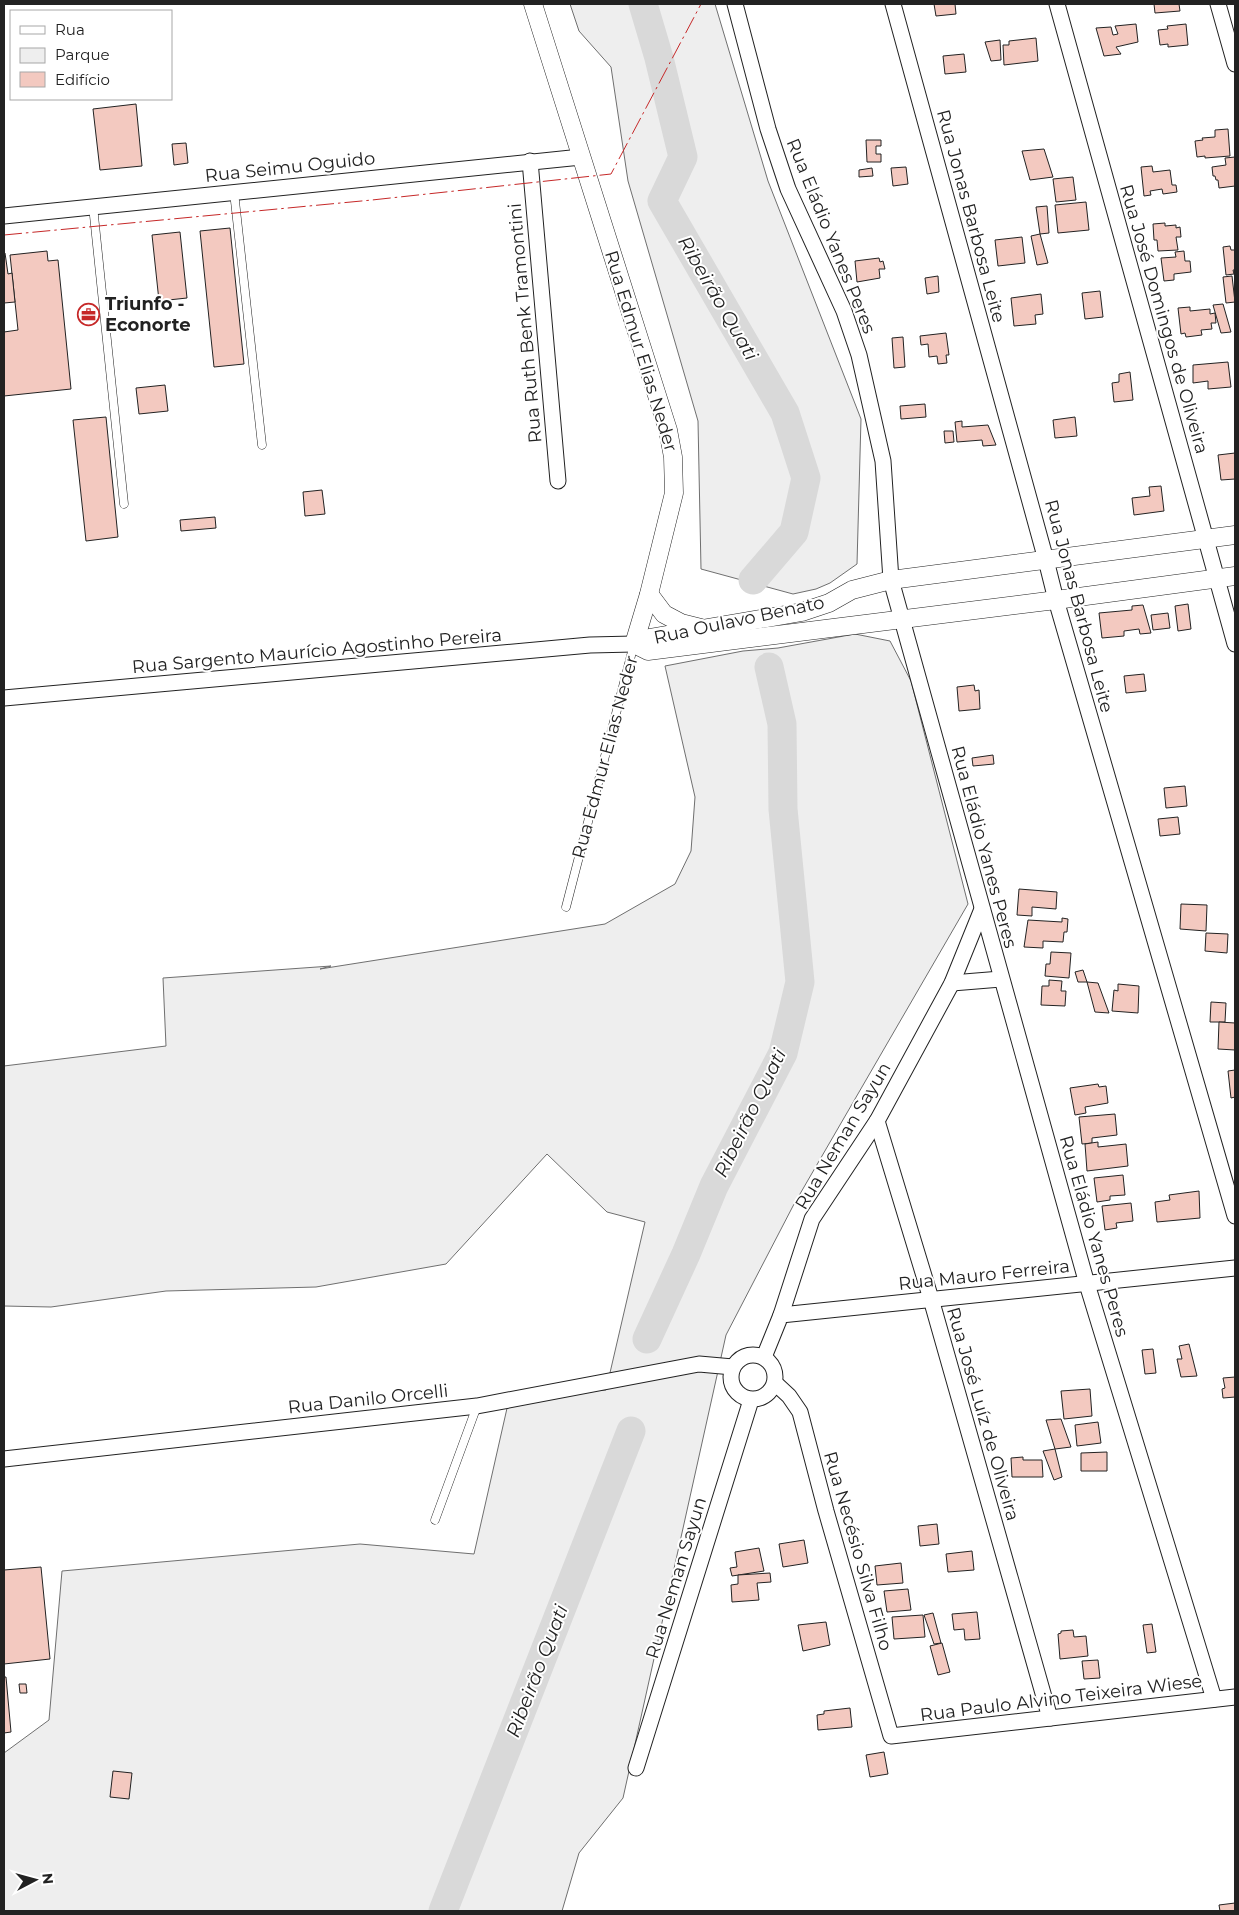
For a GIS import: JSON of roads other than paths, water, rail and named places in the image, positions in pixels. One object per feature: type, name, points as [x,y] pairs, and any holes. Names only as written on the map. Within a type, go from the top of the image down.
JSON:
[{"type":"street","name":"Rua Edmur Elias Neder","points":[[532,4],[668,430],[674,457],[674,493],[649,594],[634,644]]},
{"type":"street","name":"Rua Eládio Yanes Peres","points":[[735,4],[768,129],[788,189],[844,311],[859,355],[883,461],[891,580],[1087,1284],[1214,1699]]},
{"type":"street","name":"Rua Jonas Barbosa Leite","points":[[893,4],[1056,600],[1235,1216]]},
{"type":"street","name":"Rua José Domingos de Oliveira","points":[[1057,4],[1235,644]]},
{"type":"street","points":[[1218,4],[1235,64]]},
{"type":"street","name":"Rua Seimu Oguido","points":[[4,216],[581,157]]},
{"type":"street","name":"Rua Ruth Benk Tramontini","points":[[530,162],[558,481]]},
{"type":"street","name":"Rua Oulavo Benato","points":[[634,644],[649,638],[802,612],[830,603],[852,590],[891,580],[1235,535]]},
{"type":"street","name":"Rua Oulavo Benato","points":[[634,644],[648,651],[1235,576]]},
{"type":"street","points":[[649,594],[664,614],[681,623],[704,629]]},
{"type":"street","name":"Rua Sargento Maurício Agostinho Pereira","points":[[4,698],[590,645],[634,644]]},
{"type":"street","name":"Rua Neman Sayun","points":[[781,1315],[812,1219],[877,1122],[952,983],[982,909]]},
{"type":"street","points":[[952,983],[1001,979]]},
{"type":"street","name":"Rua José Luíz de Oliveira","points":[[877,1122],[931,1299],[1050,1718]]},
{"type":"street","name":"Rua Mauro Ferreira","points":[[781,1315],[1235,1268]]},
{"type":"street","points":[[764,1357],[781,1315]]},
{"type":"street","points":[[751,1355],[764,1357],[776,1373],[775,1383],[770,1392],[764,1397],[751,1400],[738,1394],[734,1388],[731,1374],[734,1367],[744,1357],[751,1355]]},
{"type":"street","name":"Rua Danilo Orcelli","points":[[4,1459],[478,1406],[699,1364],[734,1367]]},
{"type":"street","name":"Rua Necésio Silva Filho","points":[[775,1383],[789,1396],[800,1412],[826,1511],[891,1736]]},
{"type":"street","name":"Rua Neman Sayun","points":[[636,1768],[751,1400]]},
{"type":"street","name":"Rua Paulo Alvino Teixeira Wiese","points":[[891,1736],[1235,1697]]},
{"type":"lane","points":[[234,192],[262,445]]},
{"type":"lane","points":[[93,206],[124,504]]},
{"type":"lane","name":"Rua Edmur Elias Neder","points":[[566,906],[634,644]]},
{"type":"lane","points":[[435,1520],[478,1406]]},
{"type":"waterway","name":"Ribeirão Quati","points":[[643,4],[659,58],[683,157],[662,201],[785,413],[806,478],[794,532],[753,580]]},
{"type":"waterway","name":"Ribeirão Quati","points":[[647,1339],[686,1254],[714,1186],[783,1053],[800,982],[783,809],[782,724],[769,667]]},
{"type":"waterway","name":"Ribeirão Quati","points":[[443,1911],[631,1431]]},
{"type":"place","name":"Triunfo - Econorte","points":[[89,314]]}]
